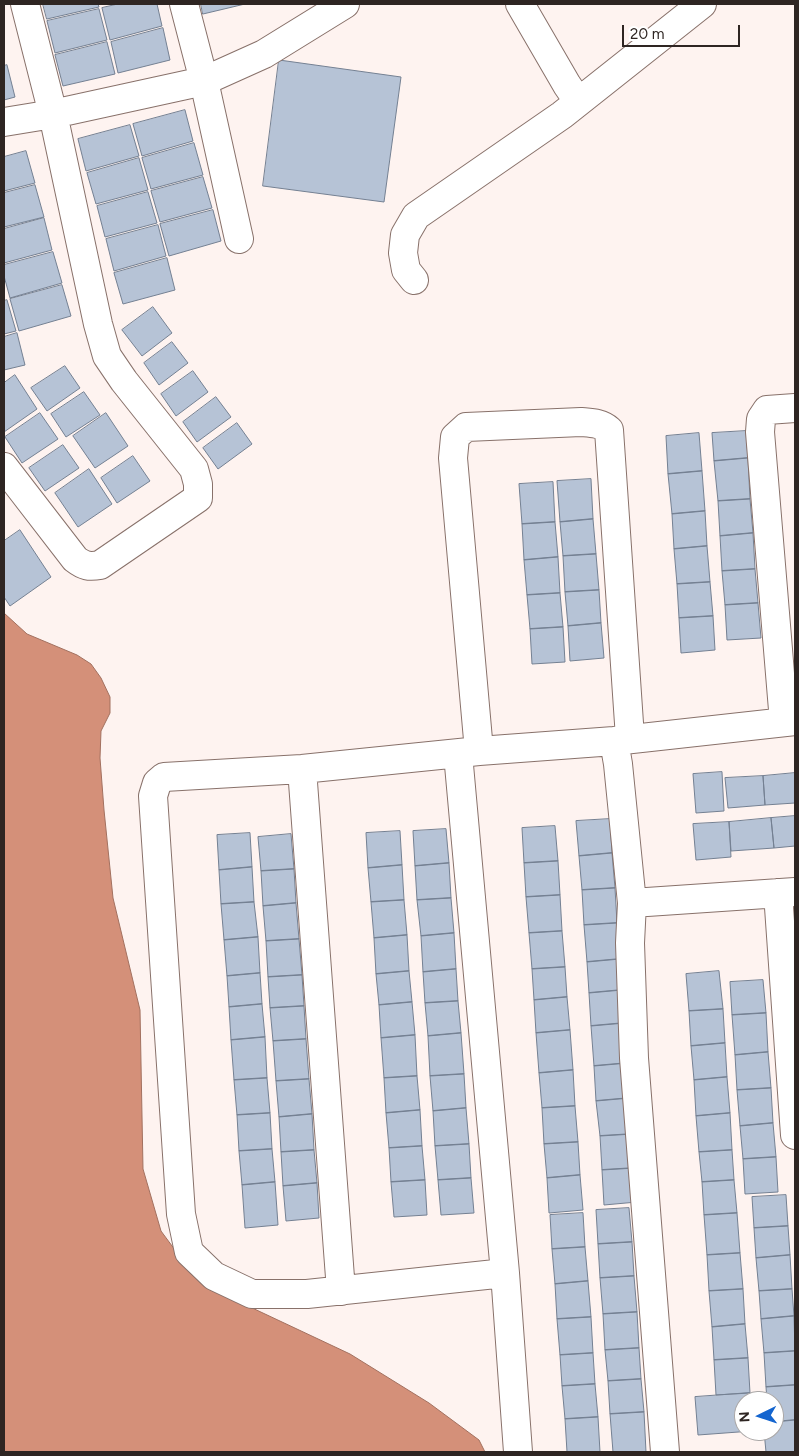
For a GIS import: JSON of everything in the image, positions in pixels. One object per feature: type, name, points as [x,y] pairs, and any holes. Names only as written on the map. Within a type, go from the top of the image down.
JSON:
[{"type":"street","points":[[4,467],[75,559],[90,567],[100,565],[198,498],[198,484],[194,469],[107,356],[98,324],[53,114],[25,4]]},
{"type":"street","points":[[184,4],[204,80],[239,239]]},
{"type":"street","points":[[4,122],[53,114],[204,80],[264,54],[345,4]]},
{"type":"street","points":[[520,4],[578,101]]},
{"type":"street","points":[[414,280],[406,270],[403,253],[405,235],[416,216],[562,115],[702,4]]},
{"type":"street","points":[[505,1273],[307,1294],[252,1294],[214,1276],[189,1252],[181,1214],[153,796],[157,783],[164,777],[302,769],[469,752],[622,740],[790,721],[760,432],[761,419],[767,410],[795,408]]},
{"type":"street","points":[[518,1452],[469,752],[453,447],[455,437],[466,427],[582,422],[597,424],[609,430],[622,740],[618,764],[632,903],[631,972],[634,1058],[666,1452]]},
{"type":"street","points":[[302,769],[341,1291]]},
{"type":"street","points":[[632,903],[787,892],[795,1135]]},
{"type":"shaded area","points":[[4,613],[27,634],[77,655],[91,664],[101,678],[110,697],[110,713],[101,731],[100,758],[104,810],[113,898],[140,1010],[143,1169],[161,1231],[192,1273],[248,1306],[350,1354],[429,1403],[479,1440],[485,1452],[4,1452]]},
{"type":"building","points":[[43,4],[98,4],[99,7],[47,19]]},
{"type":"building","points":[[118,4],[157,4],[162,26],[110,40],[102,8]]},
{"type":"building","points":[[201,4],[245,4],[203,14]]},
{"type":"building","points":[[99,9],[107,40],[55,53],[47,21]]},
{"type":"building","points":[[163,28],[170,60],[118,73],[111,42]]},
{"type":"building","points":[[107,42],[115,74],[63,86],[55,55]]},
{"type":"building","points":[[279,60],[401,77],[384,202],[263,186]]},
{"type":"building","points":[[7,65],[15,97],[4,100],[4,66]]},
{"type":"building","points":[[185,110],[193,141],[142,156],[133,124]]},
{"type":"building","points":[[130,125],[139,156],[86,171],[78,139]]},
{"type":"building","points":[[194,143],[203,175],[151,189],[142,158]]},
{"type":"building","points":[[26,151],[35,183],[4,191],[4,157]]},
{"type":"building","points":[[139,158],[148,190],[96,204],[87,173]]},
{"type":"building","points":[[203,177],[212,208],[160,222],[151,191]]},
{"type":"building","points":[[35,185],[44,217],[4,227],[4,193]]},
{"type":"building","points":[[148,192],[157,223],[105,237],[97,206]]},
{"type":"building","points":[[213,210],[221,241],[169,256],[160,224]]},
{"type":"building","points":[[44,218],[52,250],[4,263],[4,229]]},
{"type":"building","points":[[158,225],[166,256],[114,271],[106,239]]},
{"type":"building","points":[[53,252],[62,283],[10,298],[4,276],[4,265]]},
{"type":"building","points":[[167,258],[175,290],[123,304],[114,273]]},
{"type":"building","points":[[62,285],[71,316],[19,331],[10,299]]},
{"type":"building","points":[[7,300],[16,331],[4,334],[4,301]]},
{"type":"building","points":[[153,307],[172,333],[142,356],[122,330]]},
{"type":"building","points":[[17,333],[25,365],[4,370],[4,337]]},
{"type":"building","points":[[172,342],[188,363],[159,385],[144,363]]},
{"type":"building","points":[[65,366],[80,388],[47,411],[31,388]]},
{"type":"building","points":[[193,371],[208,392],[176,416],[161,394]]},
{"type":"building","points":[[15,375],[37,409],[4,432],[4,383]]},
{"type":"building","points":[[84,392],[100,415],[66,437],[51,414]]},
{"type":"building","points":[[216,397],[231,417],[197,442],[183,422]]},
{"type":"building","points":[[40,413],[58,439],[22,463],[5,437]]},
{"type":"building","points":[[106,413],[128,446],[95,468],[73,436]]},
{"type":"building","points":[[237,423],[252,444],[218,469],[203,448]]},
{"type":"building","points":[[746,431],[748,458],[714,461],[712,433]]},
{"type":"building","points":[[699,433],[702,471],[668,474],[666,436]]},
{"type":"building","points":[[63,445],[79,468],[45,491],[29,468]]},
{"type":"building","points":[[133,456],[150,481],[117,503],[101,478]]},
{"type":"building","points":[[748,458],[750,499],[718,501],[714,461]]},
{"type":"building","points":[[89,469],[112,504],[78,527],[55,493]]},
{"type":"building","points":[[702,471],[705,511],[672,514],[668,474]]},
{"type":"building","points":[[591,479],[593,519],[560,522],[557,481]]},
{"type":"building","points":[[553,482],[555,522],[522,524],[519,484]]},
{"type":"building","points":[[750,499],[753,533],[720,536],[718,501]]},
{"type":"building","points":[[705,511],[707,546],[674,549],[672,514]]},
{"type":"building","points":[[593,519],[596,554],[563,556],[560,522]]},
{"type":"building","points":[[555,522],[558,557],[524,560],[522,524]]},
{"type":"building","points":[[20,530],[51,577],[10,606],[4,597],[4,541]]},
{"type":"building","points":[[753,533],[755,569],[722,571],[720,536]]},
{"type":"building","points":[[707,546],[710,582],[677,584],[674,549]]},
{"type":"building","points":[[596,554],[599,590],[565,592],[563,556]]},
{"type":"building","points":[[558,557],[560,593],[527,595],[524,560]]},
{"type":"building","points":[[755,569],[758,603],[725,605],[722,571]]},
{"type":"building","points":[[710,582],[713,616],[679,618],[677,584]]},
{"type":"building","points":[[599,590],[601,623],[568,626],[565,592]]},
{"type":"building","points":[[560,593],[563,627],[530,629],[527,595]]},
{"type":"building","points":[[758,603],[761,638],[727,640],[725,605]]},
{"type":"building","points":[[713,616],[715,650],[681,653],[679,618]]},
{"type":"building","points":[[601,623],[604,658],[570,661],[568,626]]},
{"type":"building","points":[[563,627],[565,662],[532,664],[530,629]]},
{"type":"building","points":[[722,772],[724,811],[696,813],[693,774]]},
{"type":"building","points":[[795,773],[795,803],[765,805],[763,776]]},
{"type":"building","points":[[763,776],[765,805],[728,808],[725,778]]},
{"type":"building","points":[[795,816],[795,846],[774,848],[771,818]]},
{"type":"building","points":[[771,818],[774,848],[731,851],[729,822]]},
{"type":"building","points":[[610,819],[612,853],[579,856],[576,821]]},
{"type":"building","points":[[729,822],[731,857],[696,860],[693,824]]},
{"type":"building","points":[[555,826],[558,861],[524,863],[522,828]]},
{"type":"building","points":[[446,829],[449,863],[415,866],[413,831]]},
{"type":"building","points":[[400,831],[402,865],[368,868],[366,833]]},
{"type":"building","points":[[250,833],[252,867],[219,870],[217,835]]},
{"type":"building","points":[[291,834],[294,869],[261,871],[258,837]]},
{"type":"building","points":[[612,853],[615,888],[582,890],[579,856]]},
{"type":"building","points":[[558,861],[560,895],[526,897],[524,863]]},
{"type":"building","points":[[449,863],[451,898],[417,900],[415,866]]},
{"type":"building","points":[[402,865],[404,900],[371,902],[368,868]]},
{"type":"building","points":[[252,867],[254,902],[221,904],[219,870]]},
{"type":"building","points":[[294,869],[296,903],[263,906],[261,871]]},
{"type":"building","points":[[615,888],[617,923],[584,925],[582,890]]},
{"type":"building","points":[[560,895],[562,931],[529,933],[526,897]]},
{"type":"building","points":[[451,898],[454,933],[421,936],[417,900]]},
{"type":"building","points":[[404,900],[407,935],[374,938],[371,902]]},
{"type":"building","points":[[254,902],[258,937],[224,940],[221,904]]},
{"type":"building","points":[[296,903],[299,939],[266,941],[263,906]]},
{"type":"building","points":[[617,923],[620,959],[587,962],[584,925]]},
{"type":"building","points":[[562,931],[565,967],[532,969],[529,933]]},
{"type":"building","points":[[454,933],[456,969],[423,972],[421,936]]},
{"type":"building","points":[[407,935],[409,971],[376,974],[374,938]]},
{"type":"building","points":[[258,937],[260,973],[227,976],[224,940]]},
{"type":"building","points":[[299,939],[302,975],[268,977],[266,941]]},
{"type":"building","points":[[620,959],[622,990],[589,993],[587,962]]},
{"type":"building","points":[[565,967],[567,997],[534,1000],[532,969]]},
{"type":"building","points":[[456,969],[458,1001],[425,1003],[423,972]]},
{"type":"building","points":[[409,971],[412,1002],[379,1005],[376,974]]},
{"type":"building","points":[[719,971],[723,1009],[689,1011],[686,974]]},
{"type":"building","points":[[260,973],[262,1004],[229,1007],[227,976]]},
{"type":"building","points":[[302,975],[304,1006],[270,1008],[268,977]]},
{"type":"building","points":[[763,980],[766,1013],[732,1015],[730,982]]},
{"type":"building","points":[[622,990],[625,1023],[591,1026],[589,993]]},
{"type":"building","points":[[567,997],[570,1030],[536,1033],[534,1000]]},
{"type":"building","points":[[458,1001],[461,1033],[428,1036],[425,1003]]},
{"type":"building","points":[[412,1002],[415,1035],[381,1038],[379,1005]]},
{"type":"building","points":[[262,1004],[265,1037],[231,1040],[229,1007]]},
{"type":"building","points":[[304,1006],[306,1039],[273,1041],[270,1008]]},
{"type":"building","points":[[723,1009],[725,1043],[691,1046],[689,1011]]},
{"type":"building","points":[[766,1013],[768,1052],[735,1055],[732,1015]]},
{"type":"building","points":[[625,1023],[628,1063],[594,1066],[591,1026]]},
{"type":"building","points":[[570,1030],[573,1070],[539,1073],[536,1033]]},
{"type":"building","points":[[461,1033],[464,1074],[430,1076],[428,1036]]},
{"type":"building","points":[[415,1035],[417,1076],[384,1078],[381,1038]]},
{"type":"building","points":[[265,1037],[267,1078],[234,1080],[231,1040]]},
{"type":"building","points":[[306,1039],[309,1079],[276,1081],[273,1041]]},
{"type":"building","points":[[725,1043],[727,1077],[694,1080],[691,1046]]},
{"type":"building","points":[[768,1052],[771,1088],[737,1090],[735,1055]]},
{"type":"building","points":[[628,1063],[630,1098],[596,1101],[594,1066]]},
{"type":"building","points":[[573,1070],[575,1106],[542,1108],[539,1073]]},
{"type":"building","points":[[464,1074],[466,1108],[433,1111],[430,1076]]},
{"type":"building","points":[[417,1076],[420,1110],[386,1113],[384,1078]]},
{"type":"building","points":[[727,1077],[730,1113],[696,1116],[694,1080]]},
{"type":"building","points":[[267,1078],[270,1113],[237,1115],[234,1080]]},
{"type":"building","points":[[309,1079],[312,1114],[279,1117],[276,1081]]},
{"type":"building","points":[[771,1088],[773,1123],[740,1126],[737,1090]]},
{"type":"building","points":[[630,1098],[633,1134],[600,1136],[596,1101]]},
{"type":"building","points":[[575,1106],[578,1142],[544,1144],[542,1108]]},
{"type":"building","points":[[466,1108],[469,1144],[435,1146],[433,1111]]},
{"type":"building","points":[[420,1110],[422,1146],[389,1148],[386,1113]]},
{"type":"building","points":[[270,1113],[272,1149],[239,1151],[237,1115]]},
{"type":"building","points":[[730,1113],[732,1150],[699,1152],[696,1116]]},
{"type":"building","points":[[312,1114],[314,1150],[281,1152],[279,1117]]},
{"type":"building","points":[[773,1123],[776,1157],[743,1159],[740,1126]]},
{"type":"building","points":[[633,1134],[635,1168],[602,1170],[600,1136]]},
{"type":"building","points":[[578,1142],[580,1175],[547,1178],[544,1144]]},
{"type":"building","points":[[469,1144],[471,1178],[438,1180],[435,1146]]},
{"type":"building","points":[[422,1146],[425,1180],[391,1182],[389,1148]]},
{"type":"building","points":[[272,1149],[275,1182],[242,1185],[239,1151]]},
{"type":"building","points":[[314,1150],[317,1183],[283,1186],[281,1152]]},
{"type":"building","points":[[732,1150],[734,1180],[702,1182],[699,1152]]},
{"type":"building","points":[[776,1157],[778,1192],[745,1194],[743,1159]]},
{"type":"building","points":[[635,1168],[637,1202],[604,1205],[602,1170]]},
{"type":"building","points":[[580,1175],[583,1210],[549,1213],[547,1178]]},
{"type":"building","points":[[471,1178],[474,1213],[441,1215],[438,1180]]},
{"type":"building","points":[[425,1180],[427,1215],[394,1217],[391,1182]]},
{"type":"building","points":[[734,1180],[737,1213],[704,1215],[702,1182]]},
{"type":"building","points":[[275,1182],[278,1225],[245,1228],[242,1185]]},
{"type":"building","points":[[317,1183],[319,1218],[286,1221],[283,1186]]},
{"type":"building","points":[[786,1195],[788,1226],[754,1228],[752,1197]]},
{"type":"building","points":[[629,1208],[632,1242],[598,1244],[596,1210]]},
{"type":"building","points":[[583,1213],[585,1247],[552,1249],[550,1215]]},
{"type":"building","points":[[737,1213],[740,1253],[707,1255],[704,1215]]},
{"type":"building","points":[[788,1226],[790,1255],[756,1258],[754,1228]]},
{"type":"building","points":[[632,1242],[634,1276],[600,1278],[598,1244]]},
{"type":"building","points":[[585,1247],[588,1281],[555,1284],[552,1249]]},
{"type":"building","points":[[740,1253],[743,1289],[709,1291],[707,1255]]},
{"type":"building","points":[[790,1255],[792,1289],[759,1291],[756,1258]]},
{"type":"building","points":[[634,1276],[637,1312],[603,1314],[600,1278]]},
{"type":"building","points":[[588,1281],[591,1317],[557,1319],[555,1284]]},
{"type":"building","points":[[743,1289],[745,1324],[712,1327],[709,1291]]},
{"type":"building","points":[[792,1289],[794,1316],[761,1319],[759,1291]]},
{"type":"building","points":[[637,1312],[639,1348],[605,1350],[603,1314]]},
{"type":"building","points":[[794,1316],[795,1351],[764,1353],[761,1319]]},
{"type":"building","points":[[591,1317],[593,1353],[560,1355],[557,1319]]},
{"type":"building","points":[[745,1324],[748,1358],[714,1360],[712,1327]]},
{"type":"building","points":[[639,1348],[641,1379],[608,1381],[605,1350]]},
{"type":"building","points":[[795,1351],[795,1385],[766,1387],[764,1353]]},
{"type":"building","points":[[593,1353],[595,1384],[562,1386],[560,1355]]},
{"type":"building","points":[[748,1358],[750,1391],[734,1391],[734,1394],[716,1395],[714,1360]]},
{"type":"building","points":[[641,1379],[644,1412],[610,1414],[608,1381]]},
{"type":"building","points":[[595,1384],[598,1417],[565,1419],[562,1386]]},
{"type":"building","points":[[795,1385],[795,1420],[784,1421],[784,1391],[766,1391],[766,1387]]},
{"type":"building","points":[[734,1394],[734,1432],[698,1435],[695,1397]]},
{"type":"building","points":[[644,1412],[646,1452],[613,1452],[610,1414]]},
{"type":"building","points":[[598,1417],[600,1452],[567,1452],[565,1419]]},
{"type":"building","points":[[795,1420],[795,1452],[766,1452],[765,1441],[784,1441],[784,1421]]}]
